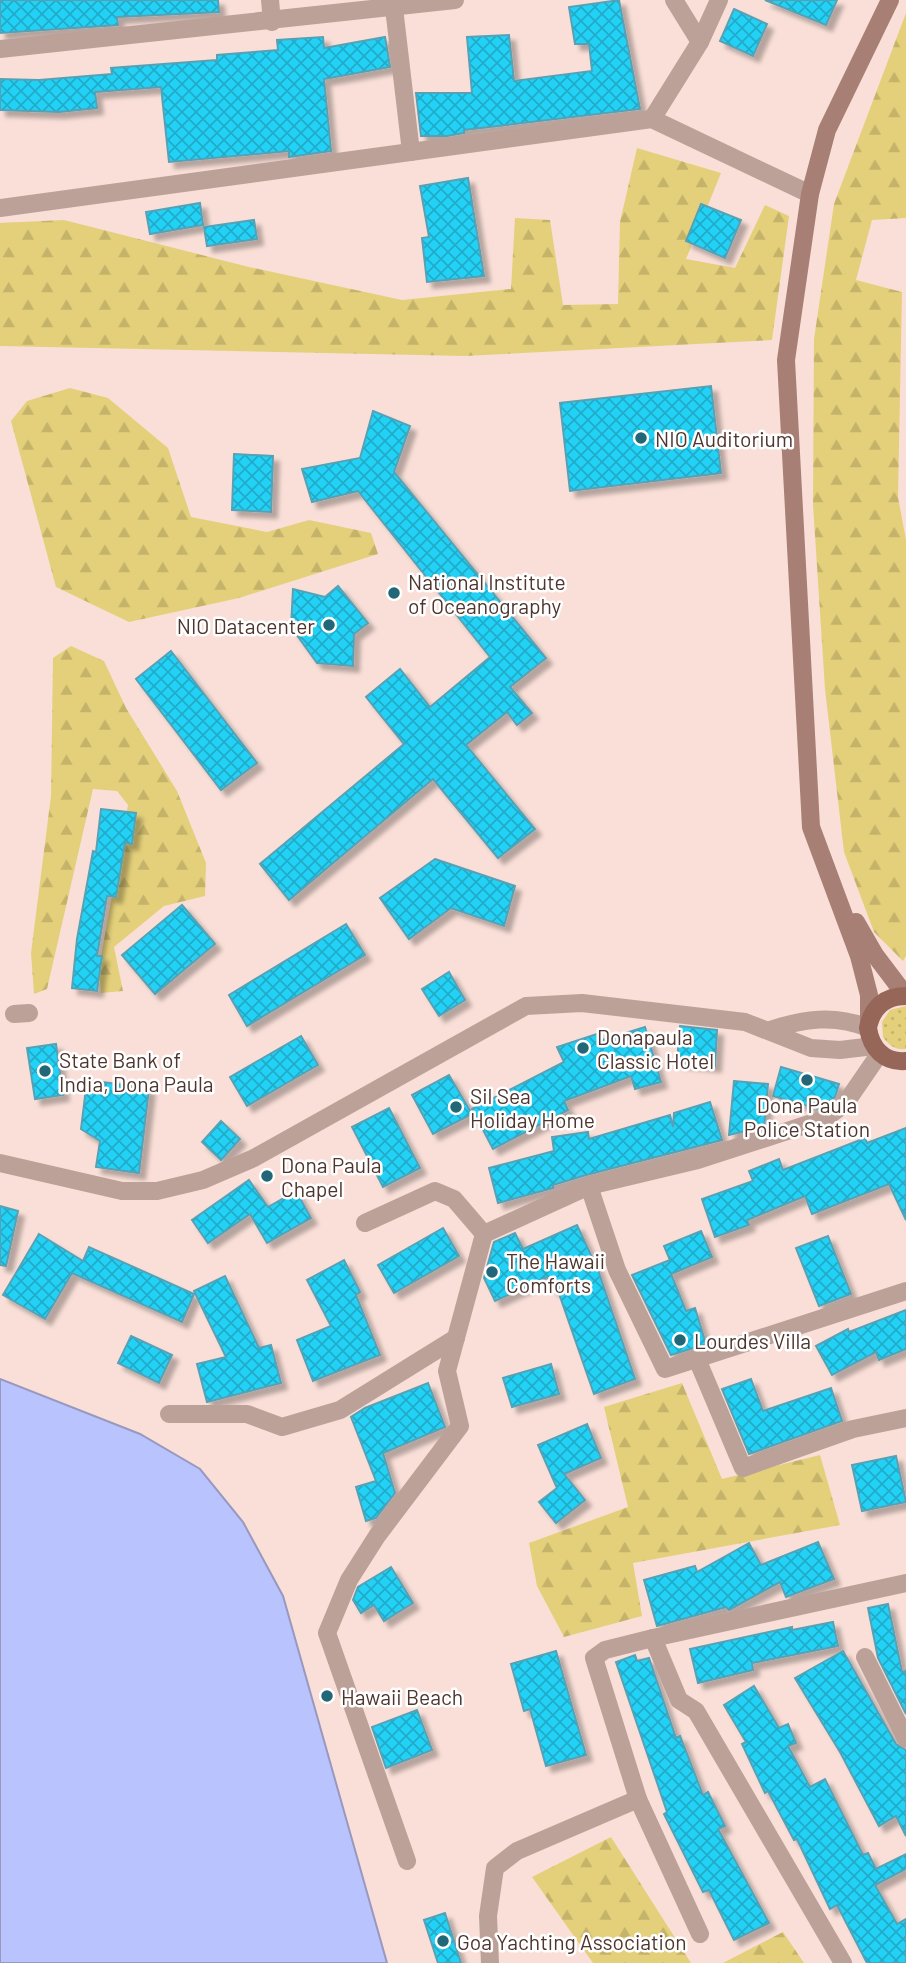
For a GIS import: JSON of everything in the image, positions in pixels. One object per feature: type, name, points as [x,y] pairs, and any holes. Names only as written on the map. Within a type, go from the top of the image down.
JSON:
[{"type":"main road","points":[[905,1062],[889,1059],[877,1050],[869,1025],[879,1004],[887,999],[906,996]]},
{"type":"street","points":[[270,0],[272,22]]},
{"type":"street","points":[[0,49],[272,22],[455,0]]},
{"type":"street","points":[[674,0],[700,42]]},
{"type":"street","points":[[652,119],[700,42],[719,0]]},
{"type":"street","points":[[770,1030],[798,1021],[821,1019],[869,1025],[869,995],[859,956],[811,827],[786,360],[810,194],[827,130],[890,0]]},
{"type":"street","points":[[394,8],[411,152]]},
{"type":"street","points":[[0,208],[652,119],[810,194]]},
{"type":"street","points":[[811,827],[858,926],[875,956],[906,996]]},
{"type":"street","points":[[0,1163],[122,1191],[157,1191],[203,1180],[254,1158],[526,1006],[582,1003],[745,1022],[811,1048],[877,1050],[845,1104],[824,1119],[698,1160],[589,1185],[484,1234],[447,1371],[460,1426],[377,1536],[349,1580],[327,1633],[407,1861]]},
{"type":"street","points":[[589,1185],[617,1270],[665,1369],[906,1292]]},
{"type":"street","points":[[365,1223],[435,1191],[454,1199],[484,1234]]},
{"type":"street","points":[[169,1413],[247,1414],[282,1427],[340,1410],[456,1338]]},
{"type":"street","points":[[697,1359],[743,1468],[853,1429],[906,1418]]},
{"type":"street","points":[[700,1934],[638,1799],[594,1658],[605,1650],[653,1638],[906,1583]]},
{"type":"street","points":[[653,1638],[679,1700],[695,1711],[843,1963]]},
{"type":"street","points":[[865,1657],[906,1739]]},
{"type":"street","points":[[490,1963],[488,1916],[495,1868],[517,1851],[638,1799]]},
{"type":"green space","points":[[906,13],[906,218],[872,220],[856,280],[902,292],[898,497],[906,540],[906,956],[903,961],[874,932],[844,852],[825,689],[813,505],[814,339],[834,204]]},
{"type":"green space","points":[[637,148],[721,173],[686,259],[735,268],[765,205],[789,216],[772,340],[465,356],[0,346],[0,223],[64,220],[249,267],[402,300],[511,289],[515,218],[550,220],[563,305],[618,304],[620,222]]},
{"type":"green space","points":[[70,388],[108,398],[168,448],[191,517],[267,532],[309,520],[371,533],[378,554],[239,598],[129,622],[56,587],[11,421],[27,401]]},
{"type":"green space","points":[[71,646],[104,661],[126,708],[177,791],[206,863],[205,896],[164,906],[114,947],[123,991],[101,993],[99,968],[128,805],[117,791],[93,789],[47,989],[34,994],[31,953],[51,796],[53,658]]},
{"type":"green space","points":[[906,1006],[906,1049],[899,1049],[890,1045],[883,1037],[882,1022],[890,1010]]},
{"type":"green space","points":[[682,1383],[722,1479],[820,1455],[840,1525],[633,1563],[642,1616],[564,1637],[537,1586],[529,1543],[628,1507],[604,1407]]},
{"type":"green space","points":[[611,1837],[691,1963],[593,1963],[532,1877]]},
{"type":"green space","points":[[783,1932],[804,1963],[723,1963]]},
{"type":"water","points":[[0,1379],[140,1434],[200,1469],[243,1522],[283,1596],[387,1963],[0,1963]]},
{"type":"building","points":[[0,0],[218,0],[219,12],[117,17],[118,25],[0,33]]},
{"type":"building","points":[[619,0],[640,109],[464,130],[464,133],[447,136],[421,136],[416,93],[472,93],[467,37],[509,35],[514,81],[592,71],[589,44],[575,44],[569,7]]},
{"type":"building","points":[[765,0],[837,0],[826,25]]},
{"type":"building","points":[[734,9],[767,24],[753,56],[720,41]]},
{"type":"building","points":[[323,37],[324,48],[385,37],[390,67],[324,79],[331,151],[289,157],[289,151],[169,162],[161,87],[95,92],[97,108],[59,112],[0,110],[0,79],[39,80],[112,74],[111,68],[217,60],[217,55],[278,50],[277,40]]},
{"type":"building","points":[[468,178],[484,276],[427,282],[422,238],[429,237],[420,186]]},
{"type":"building","points":[[200,203],[203,225],[150,234],[146,212]]},
{"type":"building","points":[[701,204],[741,220],[725,258],[686,241]]},
{"type":"building","points":[[254,220],[257,239],[207,246],[204,227]]},
{"type":"building","name":"NIO Auditorium","points":[[711,386],[721,473],[570,491],[560,403]]},
{"type":"building","points":[[373,411],[410,426],[394,472],[546,658],[510,687],[532,713],[517,725],[507,712],[466,745],[535,829],[498,858],[433,779],[289,900],[260,864],[404,744],[366,697],[400,669],[430,707],[490,657],[358,491],[312,502],[302,469],[360,458]]},
{"type":"building","points":[[234,454],[273,456],[271,512],[232,510]]},
{"type":"building","name":"NIO Datacenter","points":[[338,586],[368,623],[354,634],[353,666],[317,663],[291,627],[293,589],[325,597]]},
{"type":"building","points":[[171,651],[257,763],[221,790],[136,679]]},
{"type":"building","points":[[101,809],[136,813],[132,844],[125,843],[116,897],[107,896],[97,956],[102,956],[97,991],[72,988],[77,939],[93,851],[96,852]]},
{"type":"building","points":[[435,859],[515,886],[504,926],[451,908],[409,939],[380,898]]},
{"type":"building","points":[[182,905],[215,944],[155,994],[122,955]]},
{"type":"building","points":[[346,924],[365,955],[247,1026],[229,995]]},
{"type":"building","points":[[449,972],[465,1000],[439,1016],[422,989]]},
{"type":"building","points":[[680,1026],[717,1030],[715,1066],[677,1062]]},
{"type":"building","points":[[645,1027],[661,1082],[635,1089],[631,1076],[564,1101],[568,1110],[493,1149],[472,1109],[564,1062],[557,1047],[600,1033],[603,1040]]},
{"type":"building","points":[[301,1036],[318,1065],[247,1106],[230,1077]]},
{"type":"building","name":"State Bank of India, Dona Paula","points":[[56,1044],[63,1095],[35,1099],[27,1048]]},
{"type":"building","points":[[781,1067],[839,1084],[835,1097],[818,1109],[773,1096]]},
{"type":"building","points":[[449,1075],[472,1114],[433,1134],[412,1095]]},
{"type":"building","points":[[87,1080],[149,1088],[139,1173],[96,1167],[100,1141],[81,1129]]},
{"type":"building","points":[[734,1081],[768,1084],[764,1127],[729,1135]]},
{"type":"building","points":[[710,1102],[722,1140],[586,1175],[553,1185],[553,1188],[498,1203],[489,1168],[554,1151],[552,1137],[588,1132],[589,1139],[670,1115],[673,1127],[674,1113]]},
{"type":"building","points":[[389,1108],[420,1168],[383,1187],[352,1127]]},
{"type":"building","points":[[221,1121],[240,1139],[221,1160],[202,1142]]},
{"type":"building","points":[[906,1128],[906,1220],[889,1184],[812,1214],[805,1196],[747,1220],[749,1225],[715,1237],[702,1199],[753,1181],[749,1171],[779,1159],[783,1170],[865,1138],[867,1143]]},
{"type":"building","points":[[249,1180],[268,1207],[296,1191],[311,1218],[267,1243],[250,1214],[208,1243],[192,1220]]},
{"type":"building","points":[[0,1206],[18,1211],[6,1266],[0,1265]]},
{"type":"building","points":[[577,1225],[598,1270],[635,1379],[594,1394],[557,1288],[553,1290],[547,1277],[495,1301],[484,1278],[494,1242],[515,1233],[523,1249]]},
{"type":"building","points":[[443,1228],[459,1256],[394,1293],[378,1265]]},
{"type":"building","points":[[701,1231],[712,1257],[671,1274],[686,1311],[695,1308],[706,1344],[671,1355],[632,1275],[670,1260],[664,1246]]},
{"type":"building","points":[[39,1234],[83,1261],[89,1247],[194,1294],[182,1322],[72,1273],[45,1319],[3,1295]]},
{"type":"building","points":[[828,1236],[851,1294],[819,1306],[796,1248]]},
{"type":"building","points":[[344,1260],[360,1292],[356,1295],[380,1355],[313,1381],[297,1340],[331,1326],[307,1280]]},
{"type":"building","points":[[225,1276],[259,1348],[271,1345],[281,1383],[207,1402],[197,1364],[226,1357],[194,1291]]},
{"type":"building","points":[[906,1310],[906,1349],[879,1360],[876,1352],[832,1375],[816,1346],[848,1329],[849,1332]]},
{"type":"building","points":[[131,1336],[172,1355],[159,1383],[118,1363]]},
{"type":"building","points":[[551,1364],[559,1394],[512,1407],[503,1378]]},
{"type":"building","points":[[751,1379],[763,1411],[831,1388],[842,1421],[749,1454],[722,1389]]},
{"type":"building","points":[[428,1383],[445,1427],[383,1453],[395,1493],[376,1518],[366,1521],[356,1487],[376,1481],[351,1417],[365,1408]]},
{"type":"building","points":[[587,1424],[601,1458],[564,1474],[585,1500],[556,1523],[539,1502],[557,1488],[538,1445]]},
{"type":"building","points":[[896,1456],[906,1502],[862,1511],[852,1465]]},
{"type":"building","points":[[818,1542],[834,1579],[786,1597],[780,1582],[729,1610],[726,1607],[657,1626],[644,1580],[695,1566],[697,1572],[749,1543],[761,1565]]},
{"type":"building","points":[[391,1567],[413,1603],[384,1621],[374,1605],[361,1613],[353,1600],[358,1587]]},
{"type":"building","points":[[888,1604],[902,1672],[906,1671],[906,1714],[878,1658],[868,1608]]},
{"type":"building","points":[[833,1622],[838,1646],[752,1663],[753,1670],[698,1683],[690,1649],[792,1627],[792,1630]]},
{"type":"building","points":[[556,1651],[586,1755],[546,1766],[530,1709],[524,1711],[511,1664]]},
{"type":"building","points":[[843,1651],[896,1744],[906,1750],[906,1836],[896,1816],[879,1826],[840,1752],[795,1678]]},
{"type":"building","points":[[635,1655],[637,1661],[649,1658],[676,1738],[680,1736],[703,1795],[708,1792],[725,1826],[718,1829],[769,1923],[734,1940],[709,1890],[703,1892],[664,1814],[667,1812],[616,1662]]},
{"type":"building","points":[[754,1686],[779,1728],[788,1724],[796,1743],[788,1746],[810,1787],[825,1779],[863,1855],[868,1853],[876,1869],[906,1854],[906,1869],[875,1885],[897,1924],[906,1919],[906,1963],[867,1963],[837,1905],[830,1909],[797,1839],[794,1840],[768,1791],[765,1793],[742,1744],[746,1742],[724,1705]]},
{"type":"building","points":[[417,1710],[432,1750],[386,1768],[372,1727]]},
{"type":"building","name":"Goa Yachting Association","points":[[445,1913],[461,1963],[438,1963],[424,1920]]},
{"type":"place","name":"NIO Auditorium","points":[[641,438]]},
{"type":"place","name":"National Institute of Oceanography","points":[[394,593]]},
{"type":"place","name":"NIO Datacenter","points":[[329,625]]},
{"type":"place","name":"Donapaula Classic Hotel","points":[[583,1048]]},
{"type":"place","name":"State Bank of India, Dona Paula","points":[[45,1071]]},
{"type":"place","name":"Dona Paula Police Station","points":[[807,1080]]},
{"type":"place","name":"Sil Sea Holiday Home","points":[[456,1107]]},
{"type":"place","name":"Dona Paula Chapel","points":[[267,1176]]},
{"type":"place","name":"The Hawaii Comforts","points":[[492,1272]]},
{"type":"place","name":"Lourdes Villa","points":[[680,1340]]},
{"type":"place","name":"Hawaii Beach","points":[[327,1696]]},
{"type":"place","name":"Goa Yachting Association","points":[[443,1941]]}]
